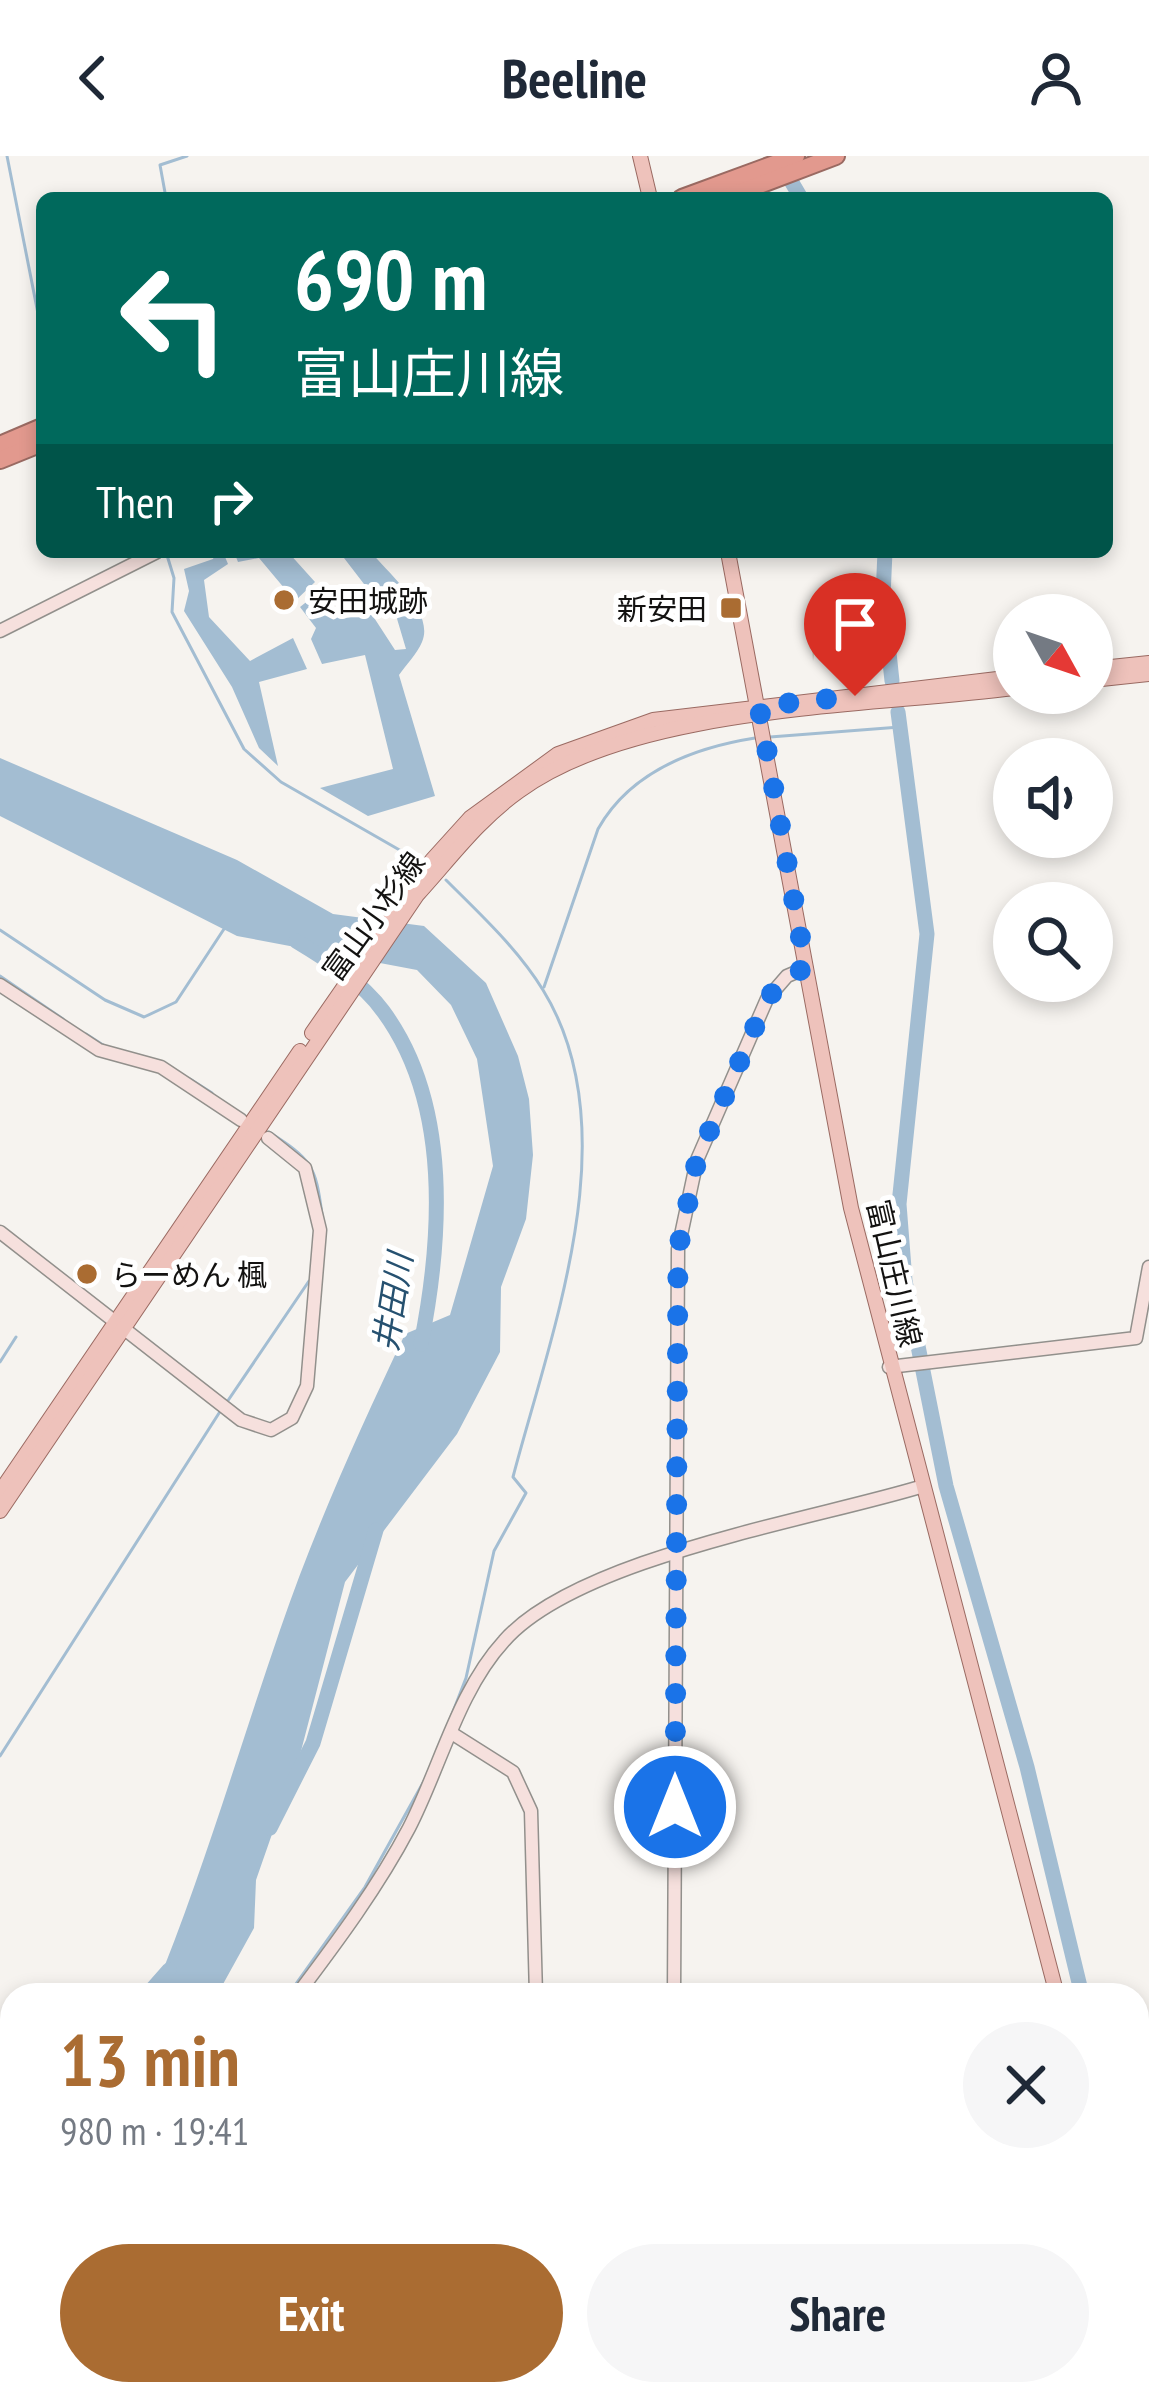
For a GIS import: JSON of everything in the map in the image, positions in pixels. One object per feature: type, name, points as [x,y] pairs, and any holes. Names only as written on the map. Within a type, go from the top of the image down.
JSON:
[{"type":"highway","points":[[704,192],[803,161],[836,156]]},
{"type":"highway","points":[[735,192],[763,176]]},
{"type":"highway","points":[[0,445],[36,430]]},
{"type":"highway","points":[[0,460],[36,445]]},
{"type":"main road","points":[[640,156],[649,192]]},
{"type":"main road","name":"富山庄川線","points":[[729,558],[851,1208],[920,1487],[1054,1983]]},
{"type":"main road","points":[[1113,667],[1149,663]]},
{"type":"main road","points":[[1113,678],[1149,674]]},
{"type":"main road","name":"富山小杉線","points":[[0,1511],[412,892],[478,825],[561,764],[656,730],[993,680]]},
{"type":"main road","name":"富山小杉線","points":[[760,712],[993,690]]},
{"type":"main road","name":"富山小杉線","points":[[0,1492],[121,1324]]},
{"type":"street","points":[[0,631],[144,558]]},
{"type":"street","points":[[674,1983],[678,1250],[685,1203],[710,1125],[767,999],[787,976],[806,968]]},
{"type":"street","points":[[0,986],[99,1051],[161,1067],[242,1120]]},
{"type":"street","points":[[0,1232],[252,1427],[271,1430],[292,1418],[307,1386],[320,1230],[305,1168],[268,1138]]},
{"type":"street","points":[[889,1367],[1136,1338],[1149,1267]]},
{"type":"street","points":[[305,1983],[380,1877],[486,1664],[528,1619],[577,1589],[676,1555],[920,1487]]},
{"type":"street","points":[[453,1735],[513,1772],[531,1811],[536,1983]]},
{"type":"green space","points":[[873,620],[877,656],[844,661],[842,643],[815,645],[813,661],[811,624]]},
{"type":"water","points":[[226,558],[228,564],[204,580],[209,617],[250,661],[293,638],[307,669],[259,682],[278,766],[259,748],[232,687],[184,611],[189,591],[184,569]]},
{"type":"water","points":[[259,558],[293,558],[315,582],[295,601]]},
{"type":"water","points":[[344,558],[376,558],[416,606],[424,630],[422,642],[399,675],[435,796],[368,816],[320,788],[393,769],[365,655],[322,664],[311,639],[316,628],[300,607],[319,592],[346,618],[371,613],[395,650],[406,649],[395,612],[384,610]]},
{"type":"water","points":[[0,758],[237,860],[333,914],[424,926],[486,983],[518,1056],[529,1099],[533,1155],[526,1219],[501,1287],[500,1352],[457,1434],[345,1582],[301,1751],[256,1880],[254,1928],[224,1983],[158,1983],[294,1592],[338,1480],[405,1334],[450,1315],[493,1166],[477,1059],[451,1005],[417,970],[237,936],[0,816]]},
{"type":"waterway","points":[[7,156],[36,303]]},
{"type":"waterway","points":[[165,192],[160,165],[187,156]]},
{"type":"waterway","points":[[781,164],[797,192]]},
{"type":"waterway","points":[[168,558],[174,578],[172,612],[244,749],[281,782],[417,860]]},
{"type":"waterway","points":[[885,558],[883,596],[892,681]]},
{"type":"waterway","points":[[898,712],[927,934],[899,1204],[905,1281],[946,1486],[1027,1767],[1079,1983]]},
{"type":"waterway","points":[[770,737],[900,727]]},
{"type":"waterway","points":[[544,987],[598,829],[611,809],[665,766],[708,748],[755,738]]},
{"type":"waterway","points":[[446,880],[510,946],[543,990],[568,1045],[580,1105],[582,1168],[562,1296],[513,1477],[526,1493],[494,1551],[466,1678],[451,1717]]},
{"type":"waterway","points":[[0,930],[105,1000],[144,1017],[176,1002],[224,929]]},
{"type":"waterway","name":"井田川","points":[[296,941],[343,972],[374,1000],[405,1047],[421,1087],[430,1129],[436,1216],[421,1344]]},
{"type":"waterway","points":[[0,976],[63,1019]]},
{"type":"waterway","points":[[86,1034],[103,1045]]},
{"type":"waterway","points":[[190,1079],[212,1093]]},
{"type":"waterway","points":[[269,1132],[309,1165],[322,1215]]},
{"type":"waterway","points":[[227,1402],[309,1281]]},
{"type":"waterway","points":[[0,1362],[16,1337]]},
{"type":"waterway","points":[[0,1756],[221,1410]]},
{"type":"waterway","name":"井田川","points":[[270,1828],[313,1743],[376,1530]]},
{"type":"waterway","points":[[297,1983],[365,1887],[424,1781]]},
{"type":"waterway","name":"井田川","points":[[158,1983],[169,1970]]},
{"type":"waterway","points":[[1149,2260],[1149,2308]]},
{"type":"place","name":"安田城跡","points":[[284,600]]},
{"type":"place","name":"新安田","points":[[731,608]]},
{"type":"place","name":"らーめん 楓","points":[[87,1274]]},
{"type":"route","points":[[675,1807],[678,1250],[685,1203],[710,1125],[767,999],[787,976],[806,968],[759,706],[855,696]]}]
